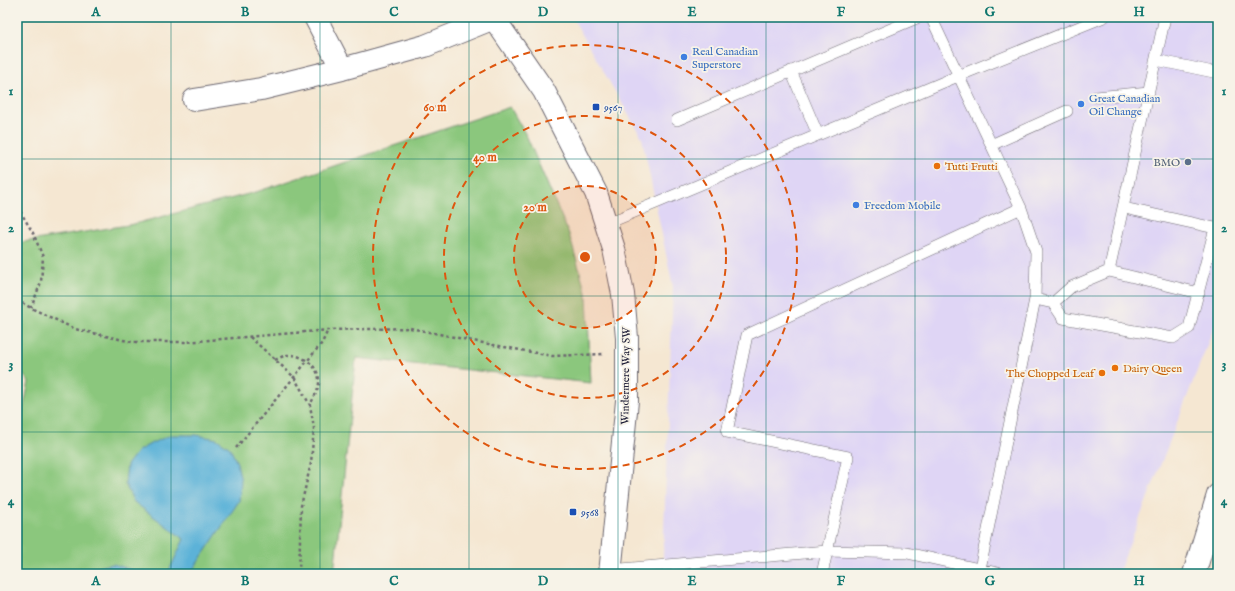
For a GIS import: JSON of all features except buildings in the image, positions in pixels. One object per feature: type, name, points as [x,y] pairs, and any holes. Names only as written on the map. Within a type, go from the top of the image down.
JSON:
[{"type":"street","points":[[315,17],[342,69]]},
{"type":"street","points":[[194,100],[261,90],[342,69],[425,46],[494,17]]},
{"type":"street","name":"Windermere Way SW","points":[[494,17],[544,91],[596,193],[614,249],[623,294],[627,338],[627,402],[610,572]]},
{"type":"street","points":[[1194,574],[1218,495]]},
{"type":"lane","points":[[677,120],[919,17]]},
{"type":"lane","points":[[931,17],[1021,208],[1036,252],[1035,300],[980,569]]},
{"type":"lane","points":[[606,224],[958,76],[1104,17]]},
{"type":"lane","points":[[1109,271],[1165,17]]},
{"type":"lane","points":[[1156,60],[1218,73]]},
{"type":"lane","points":[[791,71],[818,135]]},
{"type":"lane","points":[[1096,97],[1149,92]]},
{"type":"lane","points":[[991,145],[1067,111]]},
{"type":"lane","points":[[822,574],[848,457],[727,432],[747,335],[1021,208]]},
{"type":"lane","points":[[1035,300],[1053,303],[1063,318],[1173,338],[1189,328],[1216,228],[1124,208]]},
{"type":"lane","points":[[1053,303],[1071,287],[1109,271],[1199,292]]},
{"type":"lane","points":[[610,572],[827,552],[907,553],[1002,574]]},
{"type":"path","points":[[17,206],[33,233],[43,256],[41,282],[31,308]]},
{"type":"path","points":[[17,300],[76,329],[132,342],[187,342],[328,330],[410,328],[552,356],[627,353]]},
{"type":"path","points":[[236,448],[308,361],[322,343],[328,330]]},
{"type":"path","points":[[250,337],[294,377],[310,405],[314,428],[311,463],[301,506],[299,574]]},
{"type":"path","points":[[275,360],[286,355],[295,355],[308,361],[316,370],[319,380],[316,394],[310,405]]},
{"type":"shaded area","points":[[572,17],[1218,17],[1218,317],[1118,574],[662,574],[673,287],[642,138]]},
{"type":"green space","points":[[510,107],[527,137],[569,234],[587,296],[591,383],[356,358],[334,574],[17,574],[17,438],[29,382],[17,367],[17,243],[134,224],[256,192]]},
{"type":"water","points":[[171,435],[196,435],[217,439],[230,448],[237,463],[241,481],[239,501],[190,574],[166,574],[168,573],[184,539],[134,502],[125,484],[127,465],[138,451]]},
{"type":"water","points":[[113,564],[145,574],[88,574],[102,566]]},
{"type":"place","name":"Real Canadian Superstore","points":[[684,57]]},
{"type":"place","name":"Great Canadian Oil Change","points":[[1081,104]]},
{"type":"place","name":"9567","points":[[596,107]]},
{"type":"place","name":"BMO","points":[[1188,162]]},
{"type":"place","name":"Tutti Frutti","points":[[937,166]]},
{"type":"place","name":"Freedom Mobile","points":[[856,205]]},
{"type":"place","name":"Dairy Queen","points":[[1115,368]]},
{"type":"place","name":"The Chopped Leaf","points":[[1102,373]]},
{"type":"place","name":"9568","points":[[573,512]]}]
